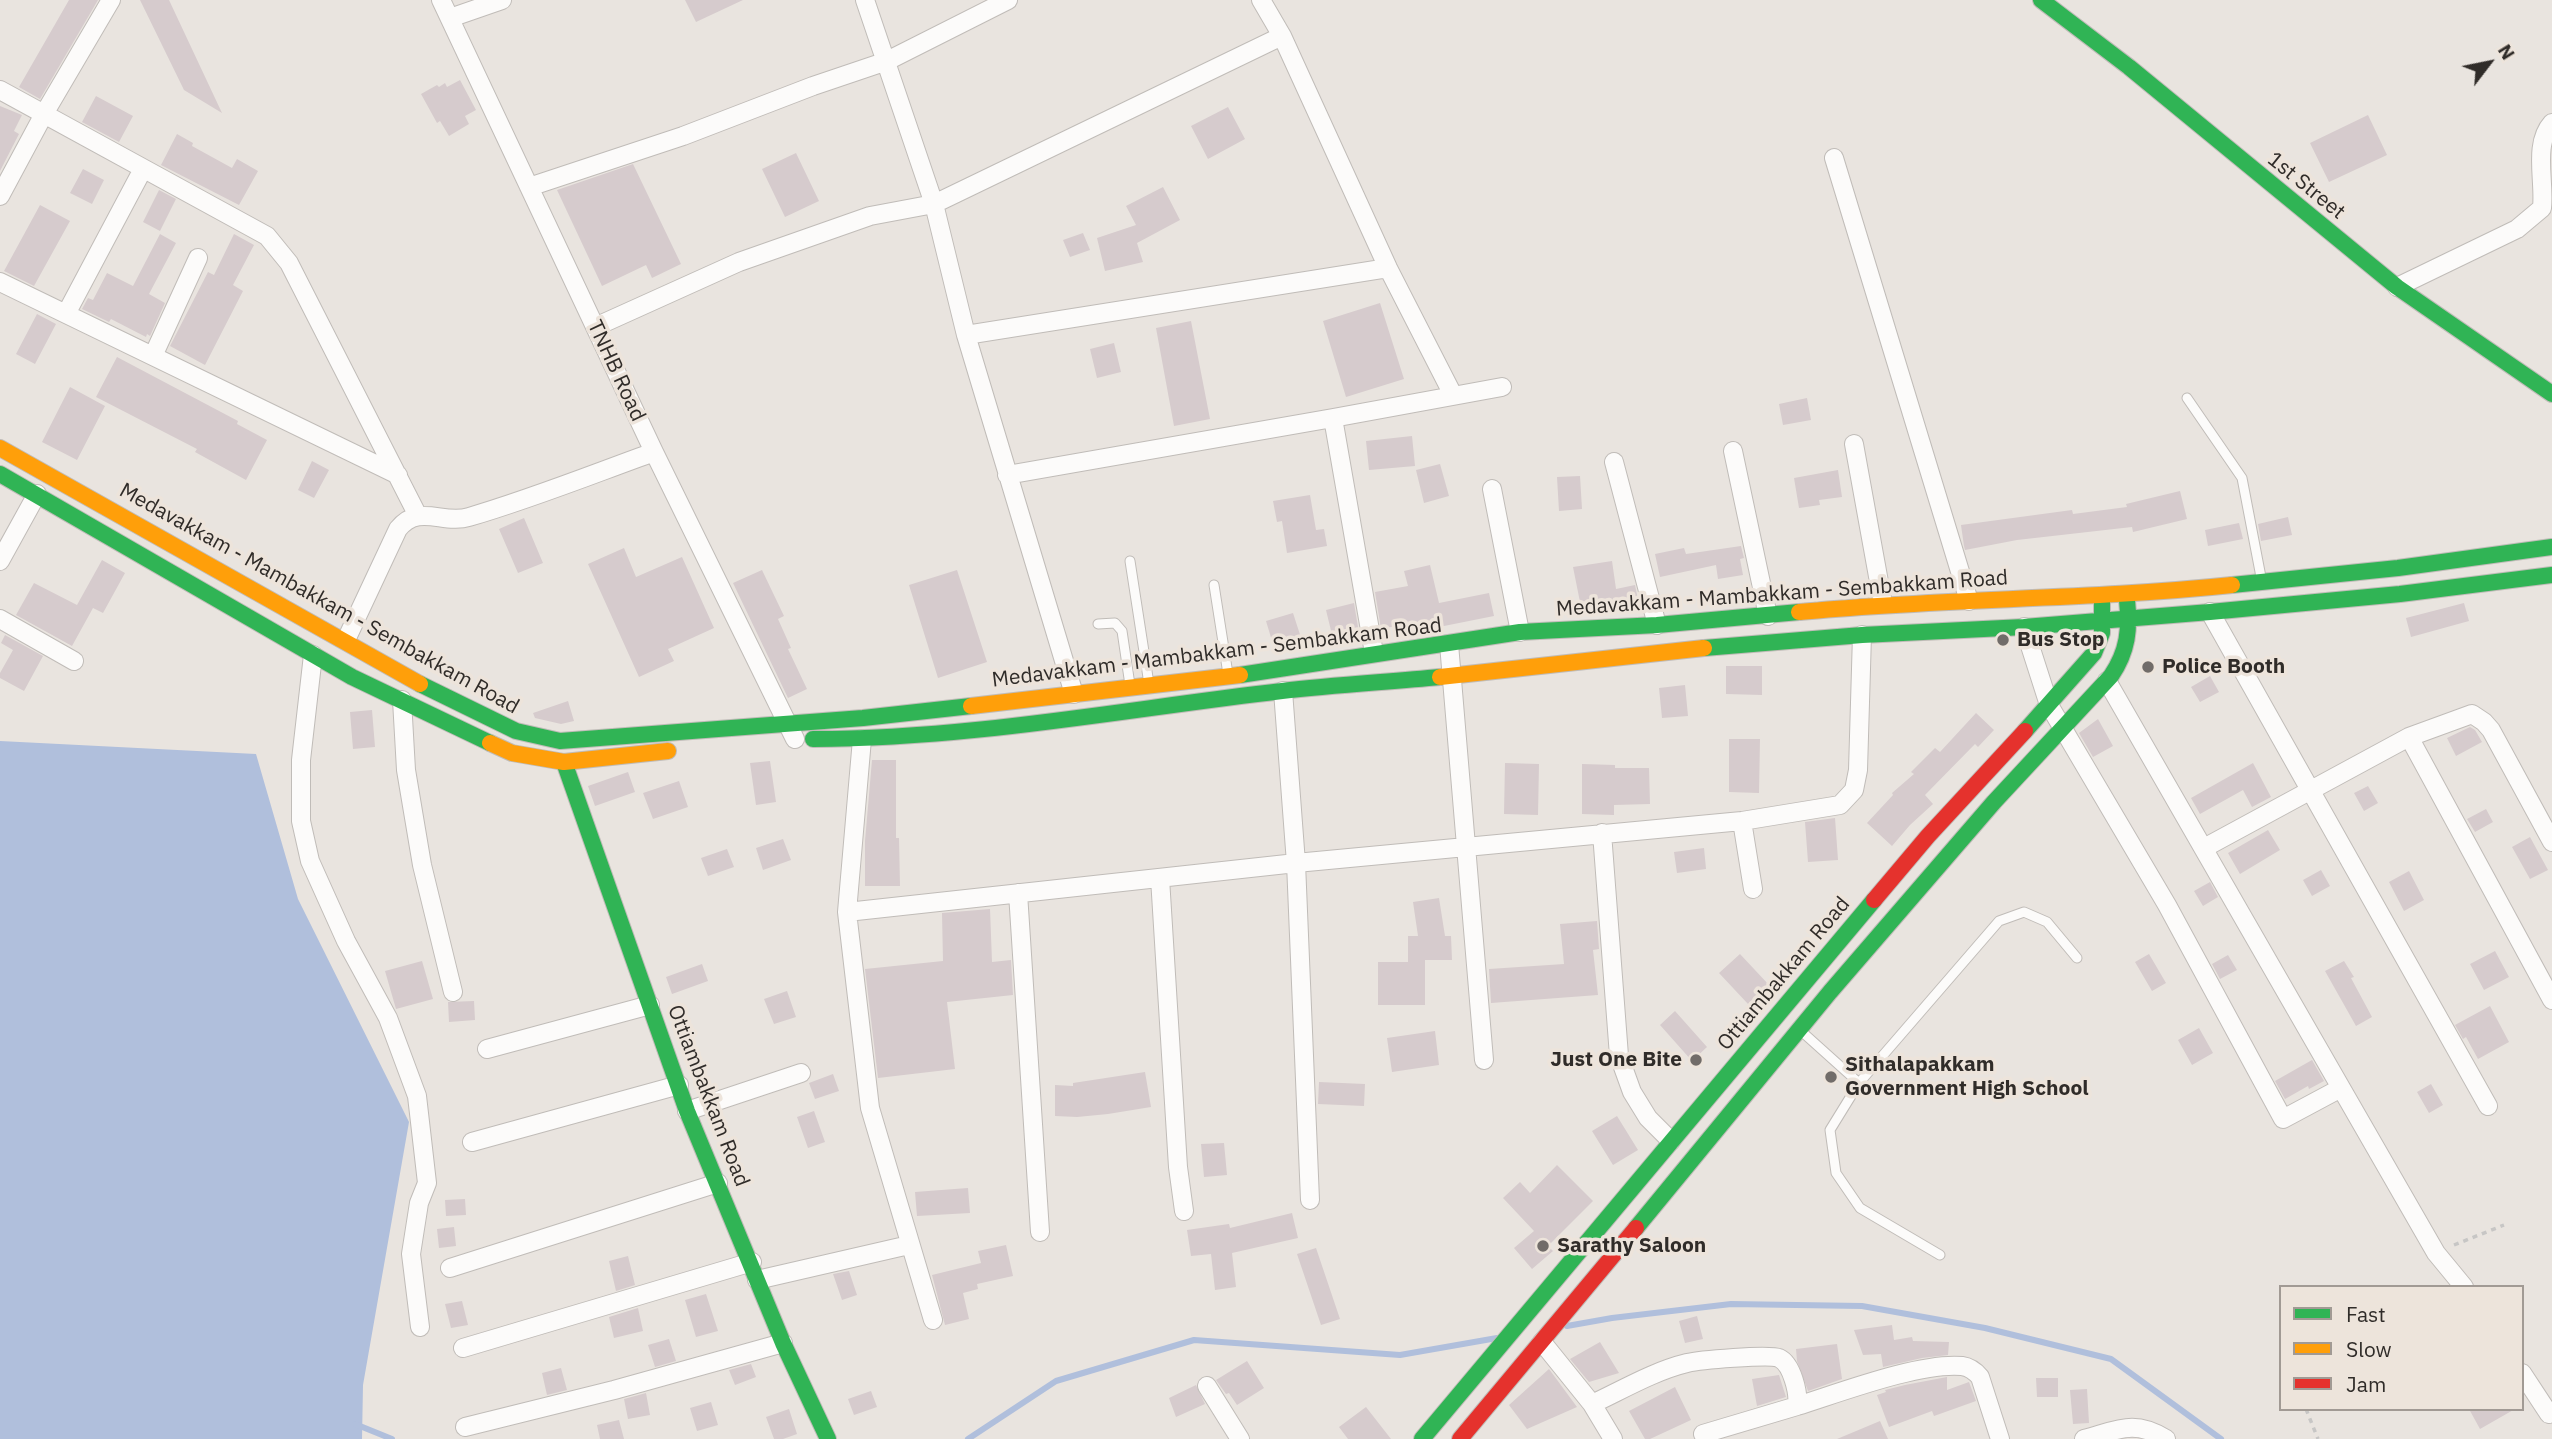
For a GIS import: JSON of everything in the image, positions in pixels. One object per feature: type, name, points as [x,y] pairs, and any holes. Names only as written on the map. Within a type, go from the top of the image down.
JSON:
[{"type":"main road","name":"1st Street","points":[[2041,0],[2129,67],[2397,287],[2552,394]]},
{"type":"main road","name":"Medavakkam - Mambakkam - Sembakkam Road","points":[[0,448],[413,680],[516,731],[560,741],[791,732],[1074,694],[1228,677],[1520,632],[1657,625],[1883,604],[2127,595],[2398,568],[2552,547]]},
{"type":"main road","name":"Medavakkam - Mambakkam - Sembakkam Road","points":[[0,474],[313,655],[512,752],[564,762],[686,750]]},
{"type":"main road","name":"Medavakkam - Mambakkam - Sembakkam Road","points":[[768,741],[791,732],[862,739],[1076,719],[1283,691],[1451,676],[1670,651],[1862,635],[2024,627],[2210,612],[2400,594],[2552,575]]},
{"type":"main road","points":[[1460,1439],[1798,1029],[1994,802],[2107,681],[2123,660],[2128,643],[2127,595]]},
{"type":"main road","name":"Ottiambakkam Road","points":[[1422,1439],[1928,836],[2089,661],[2101,643],[2104,620],[2102,597]]},
{"type":"main road","name":"Ottiambakkam Road","points":[[564,762],[687,1111],[783,1343],[828,1439]]},
{"type":"street","points":[[0,196],[44,114],[111,0]]},
{"type":"street","name":"TNHB Road","points":[[441,0],[654,452],[791,732]]},
{"type":"street","points":[[450,18],[502,0]]},
{"type":"street","points":[[865,0],[934,204],[966,335],[1074,694]]},
{"type":"street","points":[[529,187],[683,136],[887,61],[1009,0]]},
{"type":"street","points":[[1261,0],[1282,36],[1388,268],[1453,395]]},
{"type":"street","points":[[595,327],[739,262],[870,216],[934,204],[1282,36]]},
{"type":"street","points":[[0,90],[267,236],[289,263],[418,516]]},
{"type":"street","points":[[2397,287],[2517,229],[2542,208],[2544,189],[2541,146],[2544,131],[2552,123]]},
{"type":"street","points":[[1834,158],[1969,601]]},
{"type":"street","points":[[66,314],[143,169]]},
{"type":"street","points":[[153,356],[198,258]]},
{"type":"street","points":[[966,335],[1388,268]]},
{"type":"street","points":[[0,282],[398,475]]},
{"type":"street","points":[[1007,475],[1502,387]]},
{"type":"street","points":[[1333,418],[1374,653]]},
{"type":"street","points":[[1854,444],[1883,604]]},
{"type":"street","points":[[1733,451],[1768,616]]},
{"type":"street","points":[[346,640],[398,529],[406,519],[418,516],[465,519],[654,452]]},
{"type":"street","points":[[1614,462],[1657,625]]},
{"type":"street","points":[[1492,489],[1520,632]]},
{"type":"street","points":[[0,561],[37,494]]},
{"type":"street","points":[[2210,612],[2488,1106]]},
{"type":"street","points":[[0,619],[74,661]]},
{"type":"street","points":[[2024,627],[2049,705],[2167,905],[2283,1119],[2341,1088]]},
{"type":"street","points":[[847,912],[1296,863],[1742,821],[1840,805],[1854,790],[1858,770],[1862,635]]},
{"type":"street","points":[[1449,644],[1484,1060]]},
{"type":"street","points":[[313,655],[301,760],[301,821],[310,861],[346,941],[388,1018],[417,1096],[427,1184],[419,1203],[411,1254],[420,1327]]},
{"type":"street","points":[[2107,681],[2436,1253],[2462,1285]]},
{"type":"street","points":[[1283,691],[1296,863],[1310,1200]]},
{"type":"street","points":[[402,700],[406,770],[422,865],[453,992]]},
{"type":"street","points":[[2204,848],[2409,737],[2472,714],[2484,722],[2552,842]]},
{"type":"street","points":[[2409,737],[2552,999]]},
{"type":"street","points":[[862,739],[847,912],[870,1108],[933,1320]]},
{"type":"street","points":[[1742,821],[1753,889]]},
{"type":"street","points":[[1602,833],[1619,1056],[1632,1092],[1648,1118],[1671,1142]]},
{"type":"street","points":[[1160,878],[1178,1167],[1184,1211]]},
{"type":"street","points":[[1018,893],[1040,1232]]},
{"type":"street","points":[[487,1049],[650,1005]]},
{"type":"street","points":[[687,1111],[801,1073]]},
{"type":"street","points":[[472,1142],[679,1085]]},
{"type":"street","points":[[450,1268],[718,1183]]},
{"type":"street","points":[[463,1348],[754,1271],[909,1245]]},
{"type":"street","points":[[1544,1340],[1592,1404],[1613,1439]]},
{"type":"street","points":[[465,1427],[614,1390],[783,1343]]},
{"type":"street","points":[[1592,1404],[1686,1363],[1777,1357],[1787,1364],[1798,1399],[1797,1406]]},
{"type":"street","points":[[1703,1434],[1888,1378],[1934,1368],[1965,1366],[1976,1371],[1980,1377],[2000,1439]]},
{"type":"street","points":[[2524,1376],[2549,1414]]},
{"type":"street","points":[[1207,1386],[1240,1439]]},
{"type":"street","points":[[2084,1439],[2136,1426],[2151,1430],[2166,1439]]},
{"type":"lane","points":[[2187,398],[2242,478],[2262,582]]},
{"type":"lane","points":[[1130,561],[1149,685]]},
{"type":"lane","points":[[1214,585],[1228,677]]},
{"type":"lane","points":[[1098,624],[1115,623],[1122,631],[1130,688]]},
{"type":"lane","points":[[1940,1255],[1860,1208],[1836,1173],[1830,1130],[1859,1083],[1999,921],[2024,912],[2047,922],[2077,958]]},
{"type":"lane","points":[[1798,1029],[1859,1083]]},
{"type":"path","points":[[2436,1253],[2504,1225]]},
{"type":"path","points":[[2306,1411],[2318,1439]]},
{"type":"water","points":[[0,741],[256,754],[298,899],[409,1122],[363,1385],[362,1439],[0,1439]]},
{"type":"building","points":[[69,0],[98,0],[40,99],[19,87]]},
{"type":"building","points":[[140,0],[169,0],[222,113],[184,90]]},
{"type":"building","points":[[685,0],[743,0],[696,22]]},
{"type":"building","points":[[460,80],[476,110],[465,116],[469,124],[449,136],[440,121],[437,123],[421,94],[437,85],[439,87],[445,83],[447,87]]},
{"type":"building","points":[[96,96],[133,116],[119,142],[82,122]]},
{"type":"building","points":[[0,106],[22,115],[14,131],[19,134],[0,171]]},
{"type":"building","points":[[1228,107],[1245,139],[1208,159],[1191,126]]},
{"type":"building","points":[[2368,115],[2387,155],[2329,182],[2310,143]]},
{"type":"building","points":[[177,134],[193,143],[192,146],[232,168],[237,159],[258,171],[239,205],[161,165]]},
{"type":"building","points":[[796,153],[819,201],[785,217],[762,169]]},
{"type":"building","points":[[633,164],[681,264],[652,278],[646,265],[602,286],[557,190]]},
{"type":"building","points":[[83,169],[104,180],[92,204],[70,193]]},
{"type":"building","points":[[1163,187],[1180,220],[1137,243],[1143,262],[1105,271],[1097,238],[1136,225],[1126,206]]},
{"type":"building","points":[[159,190],[176,199],[160,231],[143,222]]},
{"type":"building","points":[[40,205],[70,221],[34,286],[4,271]]},
{"type":"building","points":[[1083,233],[1090,250],[1070,257],[1063,240]]},
{"type":"building","points":[[160,234],[176,243],[149,294],[165,303],[150,336],[147,334],[146,337],[111,319],[109,322],[82,309],[88,298],[93,300],[107,273],[133,286]]},
{"type":"building","points":[[234,234],[254,245],[233,285],[243,291],[205,365],[170,346],[208,272],[214,275]]},
{"type":"building","points":[[1380,303],[1404,379],[1346,397],[1323,321]]},
{"type":"building","points":[[37,314],[56,324],[35,364],[16,354]]},
{"type":"building","points":[[1191,321],[1210,419],[1174,426],[1156,328]]},
{"type":"building","points":[[1114,343],[1121,372],[1097,378],[1090,349]]},
{"type":"building","points":[[117,357],[238,421],[237,424],[267,440],[246,480],[195,452],[197,449],[96,397]]},
{"type":"building","points":[[70,387],[105,406],[77,460],[42,442]]},
{"type":"building","points":[[1807,398],[1811,420],[1783,425],[1779,404]]},
{"type":"building","points":[[1412,436],[1415,466],[1369,470],[1366,441]]},
{"type":"building","points":[[312,461],[329,470],[314,498],[298,490]]},
{"type":"building","points":[[1440,464],[1449,496],[1424,503],[1416,470]]},
{"type":"building","points":[[1838,470],[1842,497],[1819,500],[1820,505],[1799,508],[1794,478]]},
{"type":"building","points":[[1580,476],[1582,509],[1559,511],[1557,477]]},
{"type":"building","points":[[2180,491],[2187,519],[2133,532],[2132,527],[2017,540],[1965,550],[1961,525],[2072,510],[2073,514],[2127,507],[2126,504]]},
{"type":"building","points":[[1310,495],[1316,530],[1324,529],[1327,546],[1287,553],[1282,521],[1277,522],[1273,501]]},
{"type":"building","points":[[2288,517],[2292,535],[2261,541],[2258,524]]},
{"type":"building","points":[[524,518],[543,563],[518,573],[499,529]]},
{"type":"building","points":[[2239,523],[2243,539],[2208,546],[2205,530]]},
{"type":"building","points":[[1741,546],[1744,558],[1740,559],[1743,575],[1718,579],[1716,565],[1660,577],[1655,554],[1684,548],[1686,554]]},
{"type":"building","points":[[624,548],[636,577],[682,557],[714,628],[668,649],[674,661],[639,677],[588,564]]},
{"type":"building","points":[[102,560],[125,573],[103,613],[93,608],[72,646],[16,615],[34,583],[77,605]]},
{"type":"building","points":[[1612,561],[1616,589],[1635,585],[1640,609],[1582,612],[1573,567]]},
{"type":"building","points":[[1430,565],[1439,603],[1489,593],[1494,616],[1419,631],[1417,622],[1381,629],[1375,592],[1408,586],[1404,571]]},
{"type":"building","points":[[762,570],[784,616],[778,619],[791,648],[788,649],[807,689],[788,698],[733,583]]},
{"type":"building","points":[[957,570],[987,662],[938,678],[909,585]]},
{"type":"building","points":[[1354,603],[1359,633],[1356,633],[1356,637],[1334,643],[1326,610]]},
{"type":"building","points":[[2464,603],[2469,621],[2411,637],[2406,618]]},
{"type":"building","points":[[1293,613],[1304,647],[1276,654],[1266,621]]},
{"type":"building","points":[[5,635],[43,656],[24,691],[0,678],[0,673],[13,650],[1,643]]},
{"type":"building","points":[[1726,666],[1762,666],[1762,695],[1726,694]]},
{"type":"building","points":[[2210,676],[2219,692],[2200,702],[2191,687]]},
{"type":"building","points":[[1685,685],[1688,716],[1662,718],[1659,688]]},
{"type":"building","points":[[568,701],[574,721],[561,724],[535,718],[533,713]]},
{"type":"building","points":[[372,710],[375,747],[353,749],[350,712]]},
{"type":"building","points":[[1976,713],[1994,730],[1978,747],[1975,744],[1925,795],[1933,804],[1892,846],[1867,823],[1892,793],[1914,774],[1911,772],[1935,748],[1940,752]]},
{"type":"building","points":[[2098,719],[2113,746],[2093,757],[2079,733]]},
{"type":"building","points":[[2470,727],[2482,742],[2456,756],[2447,738]]},
{"type":"building","points":[[1729,739],[1760,739],[1759,793],[1729,792]]},
{"type":"building","points":[[872,760],[896,760],[896,838],[899,838],[900,886],[865,886],[865,841]]},
{"type":"building","points":[[770,761],[776,802],[756,805],[750,763]]},
{"type":"building","points":[[1505,763],[1539,764],[1538,815],[1504,814]]},
{"type":"building","points":[[2253,763],[2271,797],[2252,807],[2243,790],[2200,814],[2191,798]]},
{"type":"building","points":[[1582,764],[1649,768],[1650,804],[1614,805],[1614,815],[1582,814]]},
{"type":"building","points":[[628,772],[635,792],[595,806],[588,786]]},
{"type":"building","points":[[679,781],[688,807],[653,819],[643,793]]},
{"type":"building","points":[[2368,786],[2378,803],[2364,811],[2354,793]]},
{"type":"building","points":[[2486,809],[2493,822],[2475,832],[2467,819]]},
{"type":"building","points":[[1835,818],[1838,860],[1808,862],[1805,822]]},
{"type":"building","points":[[2268,830],[2280,850],[2240,874],[2228,853]]},
{"type":"building","points":[[2530,837],[2548,870],[2530,879],[2512,847]]},
{"type":"building","points":[[783,839],[791,860],[763,870],[756,848]]},
{"type":"building","points":[[1704,848],[1706,869],[1677,873],[1674,852]]},
{"type":"building","points":[[727,849],[734,867],[708,876],[701,858]]},
{"type":"building","points":[[2321,870],[2330,886],[2312,896],[2303,880]]},
{"type":"building","points":[[2409,871],[2424,900],[2404,911],[2389,882]]},
{"type":"building","points":[[2210,882],[2218,897],[2203,906],[2194,891]]},
{"type":"building","points":[[1439,898],[1445,936],[1451,936],[1452,960],[1425,960],[1425,1005],[1378,1005],[1378,962],[1408,962],[1408,936],[1418,936],[1413,902]]},
{"type":"building","points":[[990,909],[992,962],[1011,960],[1013,995],[947,1002],[955,1069],[878,1078],[865,969],[943,961],[942,913]]},
{"type":"building","points":[[1597,921],[1599,949],[1593,950],[1598,995],[1491,1003],[1489,969],[1564,964],[1560,924]]},
{"type":"building","points":[[2495,951],[2509,977],[2484,990],[2470,964]]},
{"type":"building","points":[[1740,954],[1769,985],[1748,1004],[1719,973]]},
{"type":"building","points":[[2149,954],[2166,983],[2152,991],[2135,962]]},
{"type":"building","points":[[2228,955],[2237,970],[2220,979],[2212,964]]},
{"type":"building","points":[[422,961],[433,999],[396,1009],[385,971]]},
{"type":"building","points":[[2344,961],[2372,1017],[2356,1026],[2325,971]]},
{"type":"building","points":[[702,964],[708,981],[672,994],[666,977]]},
{"type":"building","points":[[787,991],[796,1017],[774,1024],[764,999]]},
{"type":"building","points":[[474,1001],[475,1020],[449,1022],[448,1002]]},
{"type":"building","points":[[2490,1006],[2509,1042],[2478,1059],[2466,1037],[2463,1039],[2455,1025]]},
{"type":"building","points":[[1675,1011],[1707,1047],[1692,1061],[1660,1025]]},
{"type":"building","points":[[2199,1028],[2213,1053],[2192,1065],[2178,1040]]},
{"type":"building","points":[[1435,1031],[1439,1065],[1392,1072],[1387,1038]]},
{"type":"building","points":[[2312,1060],[2324,1081],[2309,1089],[2308,1086],[2285,1099],[2275,1081]]},
{"type":"building","points":[[1145,1072],[1151,1107],[1077,1117],[1055,1116],[1055,1085],[1073,1086],[1073,1083]]},
{"type":"building","points":[[833,1074],[839,1091],[815,1099],[809,1083]]},
{"type":"building","points":[[1319,1082],[1365,1084],[1364,1106],[1318,1104]]},
{"type":"building","points":[[2431,1084],[2443,1105],[2429,1113],[2417,1092]]},
{"type":"building","points":[[814,1111],[825,1142],[808,1148],[797,1117]]},
{"type":"building","points":[[1617,1116],[1638,1150],[1613,1165],[1592,1131]]},
{"type":"building","points":[[1224,1143],[1227,1175],[1204,1177],[1201,1144]]},
{"type":"building","points":[[1557,1165],[1593,1201],[1548,1246],[1553,1251],[1532,1269],[1514,1248],[1534,1231],[1503,1198],[1520,1182],[1530,1193]]},
{"type":"building","points":[[968,1188],[970,1213],[917,1216],[915,1192]]},
{"type":"building","points":[[465,1199],[466,1215],[446,1216],[445,1200]]},
{"type":"building","points":[[1292,1213],[1298,1238],[1232,1253],[1236,1287],[1215,1290],[1211,1254],[1191,1256],[1187,1230],[1229,1224],[1230,1228]]},
{"type":"building","points":[[454,1227],[456,1246],[439,1248],[437,1229]]},
{"type":"building","points":[[1006,1245],[1013,1276],[977,1284],[978,1289],[963,1293],[969,1319],[945,1325],[932,1275],[981,1263],[978,1251]]},
{"type":"building","points":[[1316,1248],[1340,1319],[1321,1325],[1297,1254]]},
{"type":"building","points":[[628,1256],[635,1285],[616,1291],[609,1261]]},
{"type":"building","points":[[849,1271],[857,1295],[842,1300],[833,1274]]},
{"type":"building","points":[[706,1294],[718,1331],[696,1337],[685,1300]]},
{"type":"building","points":[[462,1301],[468,1325],[451,1328],[445,1304]]},
{"type":"building","points":[[638,1308],[643,1331],[614,1338],[609,1317]]},
{"type":"building","points":[[1697,1316],[1703,1339],[1685,1343],[1679,1321]]},
{"type":"building","points":[[1892,1325],[1894,1340],[1912,1337],[1913,1341],[1949,1342],[1948,1355],[1883,1367],[1881,1354],[1863,1355],[1854,1330]]},
{"type":"building","points":[[669,1339],[676,1361],[655,1367],[648,1345]]},
{"type":"building","points":[[1600,1342],[1619,1373],[1589,1382],[1570,1359]]},
{"type":"building","points":[[1837,1344],[1842,1379],[1808,1391],[1797,1361],[1796,1349]]},
{"type":"building","points":[[1247,1361],[1264,1388],[1237,1405],[1216,1380]]},
{"type":"building","points":[[751,1364],[756,1377],[735,1385],[729,1370]]},
{"type":"building","points":[[561,1368],[567,1390],[547,1395],[542,1373]]},
{"type":"building","points":[[1549,1369],[1577,1407],[1527,1429],[1509,1405]]},
{"type":"building","points":[[1779,1375],[1786,1397],[1757,1406],[1752,1379]]},
{"type":"building","points":[[1947,1377],[1947,1390],[1969,1382],[1976,1401],[1934,1416],[1932,1411],[1889,1427],[1877,1395],[1886,1392],[1885,1390]]},
{"type":"building","points":[[2036,1378],[2058,1378],[2058,1397],[2037,1397]]},
{"type":"building","points":[[1196,1385],[1205,1404],[1176,1417],[1169,1398]]},
{"type":"building","points":[[1675,1387],[1691,1420],[1645,1439],[1629,1411]]},
{"type":"building","points":[[2087,1389],[2089,1423],[2073,1424],[2070,1390]]},
{"type":"building","points":[[871,1391],[877,1407],[854,1415],[848,1399]]},
{"type":"building","points":[[646,1393],[650,1415],[628,1419],[624,1399]]},
{"type":"building","points":[[711,1402],[718,1425],[697,1431],[690,1408]]},
{"type":"building","points":[[1366,1407],[1391,1439],[1348,1439],[1339,1427]]},
{"type":"building","points":[[789,1409],[797,1434],[774,1439],[766,1417]]},
{"type":"building","points":[[2470,1411],[2512,1411],[2480,1429]]},
{"type":"building","points":[[619,1420],[624,1439],[600,1439],[597,1425]]},
{"type":"building","points":[[1880,1421],[1888,1439],[1837,1439]]},
{"type":"waterway","points":[[1567,1326],[1731,1304],[1862,1306],[1985,1328],[2111,1359],[2221,1439]]},
{"type":"waterway","points":[[968,1439],[1056,1381],[1194,1340],[1400,1355],[1497,1338]]},
{"type":"waterway","points":[[355,1424],[392,1439]]},
{"type":"traffic: fast","points":[[2041,0],[2129,67],[2397,287],[2552,394]]},
{"type":"traffic: fast","points":[[0,474],[352,677],[490,743]]},
{"type":"traffic: fast","points":[[2232,585],[2398,568],[2552,547]]},
{"type":"traffic: fast","points":[[1704,648],[2210,612],[2400,594],[2552,575]]},
{"type":"traffic: fast","points":[[1636,1228],[1830,992],[1994,802],[2111,676],[2121,658],[2126,639],[2127,600]]},
{"type":"traffic: fast","points":[[2025,731],[2094,653],[2102,633],[2102,602]]},
{"type":"traffic: fast","points":[[1240,675],[1520,632],[1657,625],[1799,612]]},
{"type":"traffic: fast","points":[[813,739],[872,738],[989,729],[1282,691],[1440,677]]},
{"type":"traffic: fast","points":[[420,684],[516,731],[560,741],[863,718],[971,706]]},
{"type":"traffic: fast","points":[[564,762],[687,1111],[783,1343],[828,1439]]},
{"type":"traffic: fast","points":[[1422,1439],[1874,900]]},
{"type":"traffic: slow","points":[[0,448],[420,684]]},
{"type":"traffic: slow","points":[[1799,612],[2124,594],[2232,585]]},
{"type":"traffic: slow","points":[[1440,677],[1704,648]]},
{"type":"traffic: slow","points":[[971,706],[1240,675]]},
{"type":"traffic: slow","points":[[490,743],[512,753],[564,762],[668,751]]},
{"type":"traffic: jam","points":[[1874,900],[1928,836],[2025,731]]},
{"type":"traffic: jam","points":[[1460,1439],[1636,1228]]},
{"type":"place","name":"Bus Stop","points":[[2003,640]]},
{"type":"place","name":"Police Booth","points":[[2148,667]]},
{"type":"place","name":"Just One Bite","points":[[1696,1060]]},
{"type":"place","name":"Sithalapakkam Government High School","points":[[1831,1077]]},
{"type":"place","name":"Sarathy Saloon","points":[[1543,1246]]}]
